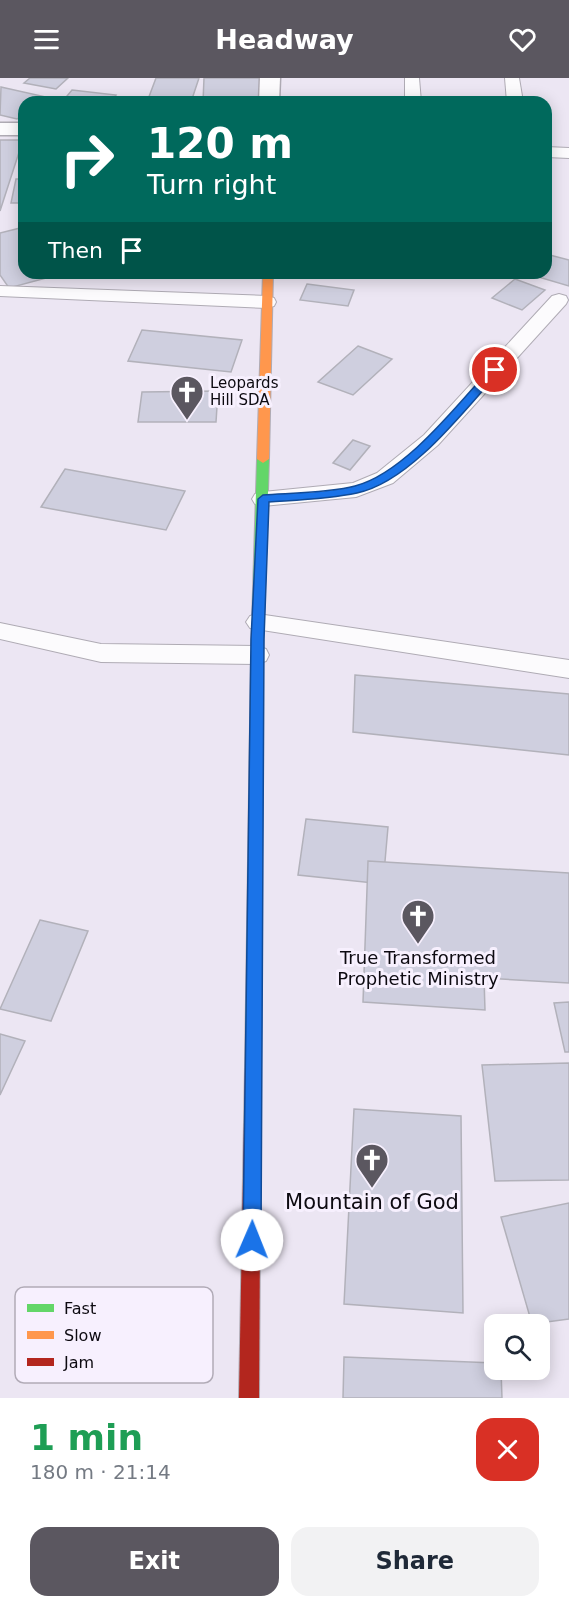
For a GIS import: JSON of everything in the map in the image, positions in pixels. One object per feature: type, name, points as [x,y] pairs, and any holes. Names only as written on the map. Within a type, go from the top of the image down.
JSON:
[{"type":"street","points":[[269,96],[270,78]]},
{"type":"street","points":[[0,129],[18,129]]},
{"type":"street","points":[[249,1398],[257,655],[268,279]]},
{"type":"lane","points":[[412,78],[413,96]]},
{"type":"lane","points":[[512,78],[514,96]]},
{"type":"lane","points":[[552,152],[569,153]]},
{"type":"lane","points":[[0,291],[267,302]]},
{"type":"lane","points":[[263,499],[356,490],[386,478],[431,440],[559,300]]},
{"type":"lane","points":[[258,622],[569,669]]},
{"type":"lane","points":[[0,631],[101,653],[257,655]]},
{"type":"building","points":[[30,78],[68,78],[56,89],[24,83]]},
{"type":"building","points":[[156,78],[199,78],[193,96],[149,96]]},
{"type":"building","points":[[204,78],[261,78],[261,96],[203,96]]},
{"type":"building","points":[[1,87],[42,96],[18,96],[17,119],[0,115]]},
{"type":"building","points":[[72,90],[116,95],[115,96],[67,96]]},
{"type":"building","points":[[0,140],[18,140],[18,155],[0,211]]},
{"type":"building","points":[[16,179],[18,179],[18,203],[11,203]]},
{"type":"building","points":[[18,228],[18,279],[42,279],[9,288],[0,275],[0,233]]},
{"type":"building","points":[[552,256],[569,260],[569,286],[545,279],[552,279]]},
{"type":"building","points":[[515,279],[545,290],[522,310],[492,298]]},
{"type":"building","points":[[307,284],[354,290],[348,306],[300,300]]},
{"type":"building","points":[[142,330],[242,340],[231,372],[128,361]]},
{"type":"building","points":[[358,346],[392,359],[353,395],[318,382]]},
{"type":"building","points":[[218,391],[216,422],[138,422],[142,392]]},
{"type":"building","points":[[353,440],[370,446],[350,470],[333,463]]},
{"type":"building","points":[[65,469],[185,491],[166,530],[41,507]]},
{"type":"building","points":[[355,675],[569,694],[569,755],[353,732]]},
{"type":"building","points":[[306,819],[388,827],[383,884],[298,875]]},
{"type":"building","points":[[368,861],[569,873],[569,983],[484,978],[485,1010],[363,1002]]},
{"type":"building","points":[[40,920],[88,931],[51,1021],[0,1009]]},
{"type":"building","points":[[569,1002],[569,1052],[565,1052],[554,1003]]},
{"type":"building","points":[[0,1034],[25,1041],[0,1095]]},
{"type":"building","points":[[569,1063],[569,1180],[495,1181],[482,1065]]},
{"type":"building","points":[[354,1109],[461,1116],[463,1313],[344,1304]]},
{"type":"building","points":[[569,1203],[569,1319],[550,1322],[550,1314],[529,1314],[501,1217]]},
{"type":"building","points":[[344,1357],[484,1363],[484,1380],[501,1380],[502,1398],[343,1398]]},
{"type":"traffic: fast","points":[[253,1067],[257,655],[263,459]]},
{"type":"traffic: slow","points":[[263,459],[268,279]]},
{"type":"traffic: jam","points":[[249,1398],[253,1067]]},
{"type":"place","name":"Leopards Hill SDA","points":[[187,421]]},
{"type":"place","name":"True Transformed Prophetic Ministry","points":[[418,945]]},
{"type":"place","name":"Mountain of God","points":[[372,1189]]},
{"type":"route","points":[[252,1240],[258,639],[263,499],[356,490],[386,478],[431,440],[495,370]]}]
